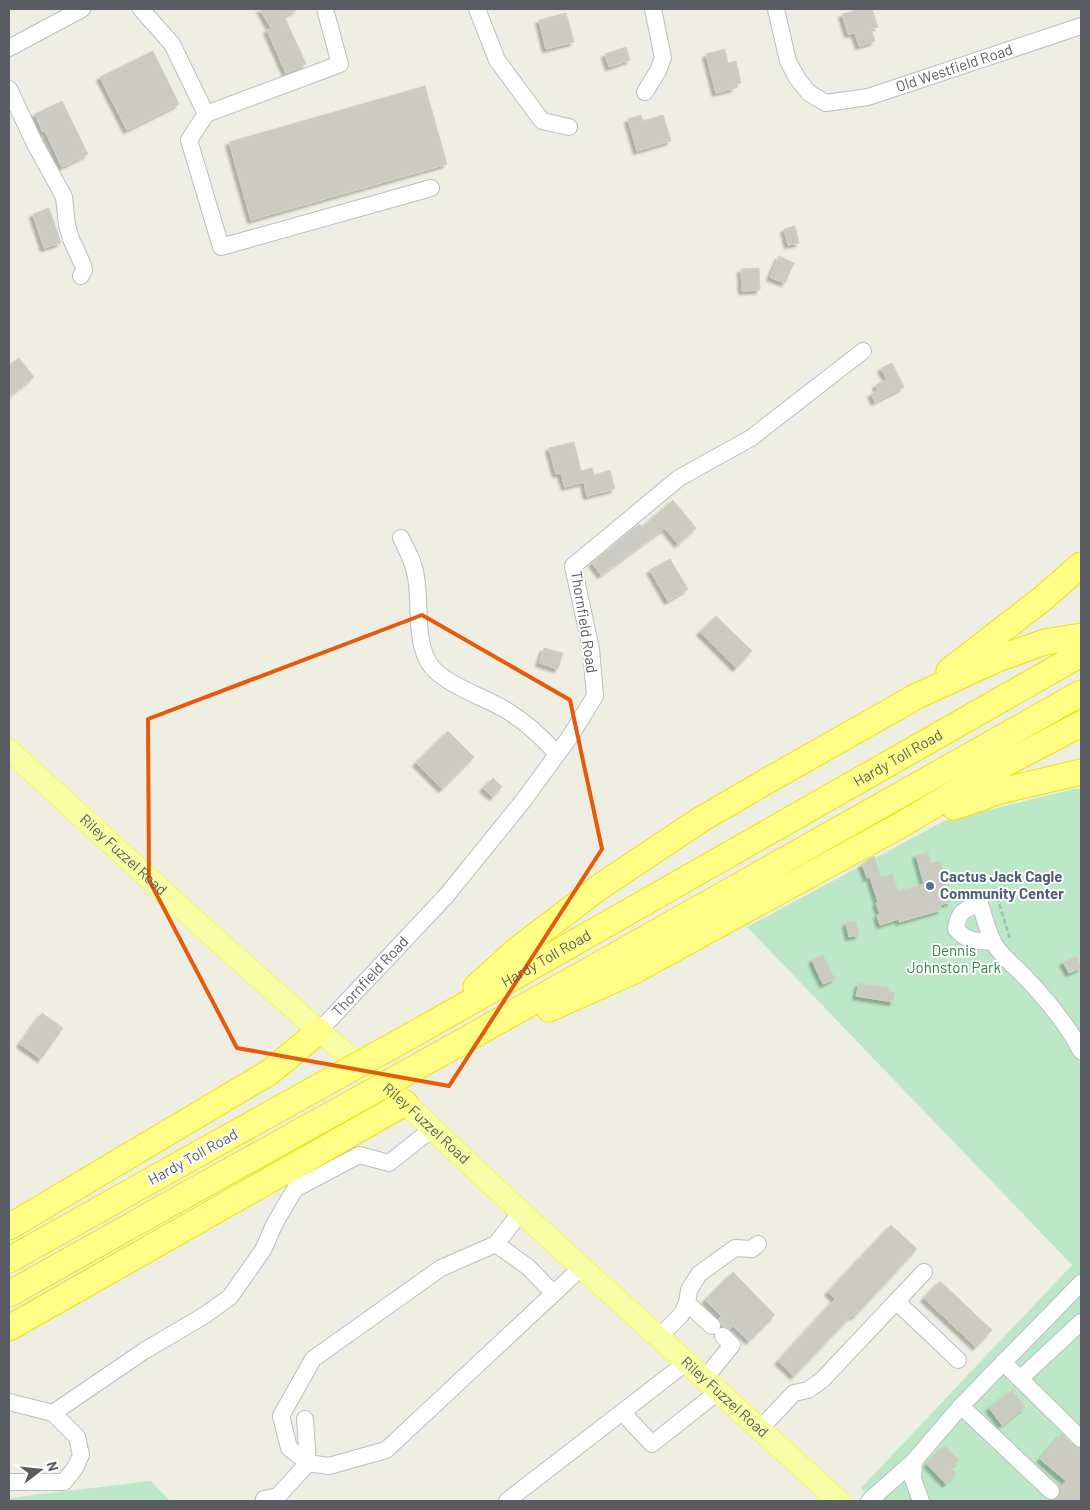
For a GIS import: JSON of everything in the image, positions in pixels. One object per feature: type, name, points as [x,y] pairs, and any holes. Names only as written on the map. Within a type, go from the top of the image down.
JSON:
[{"type":"highway","points":[[917,696],[1042,599],[1081,565]]},
{"type":"highway","points":[[436,1021],[518,949],[601,886],[700,820],[917,696],[1000,658],[1045,642],[1081,636]]},
{"type":"highway","name":"Hardy Toll Road","points":[[9,1260],[436,1021],[1081,654]]},
{"type":"highway","name":"Hardy Toll Road","points":[[9,1294],[451,1048],[1081,693]]},
{"type":"highway","points":[[482,1030],[555,1006],[634,971],[899,826],[998,780],[1081,724]]},
{"type":"highway","points":[[998,780],[1081,772]]},
{"type":"highway","points":[[9,1227],[270,1072],[319,1031]]},
{"type":"highway","points":[[9,1328],[405,1103]]},
{"type":"main road","name":"Riley Fuzzel Road","points":[[9,750],[319,1031],[405,1103],[521,1212],[839,1501]]},
{"type":"street","points":[[9,48],[82,9]]},
{"type":"street","points":[[141,9],[172,44],[206,114]]},
{"type":"street","points":[[325,9],[340,64],[206,114],[189,140],[221,246],[431,188]]},
{"type":"street","points":[[477,9],[497,60],[542,121],[569,127]]},
{"type":"street","points":[[645,92],[658,71],[663,58],[653,9]]},
{"type":"street","name":"Old Westfield Road","points":[[776,9],[788,61],[797,78],[808,92],[826,103],[868,97],[1081,26]]},
{"type":"street","points":[[9,89],[35,144],[64,197],[67,225],[83,265],[84,270],[81,276]]},
{"type":"street","name":"Thornfield Road","points":[[319,1031],[446,896],[523,801],[569,738],[595,696],[590,649],[573,566],[679,478],[751,438],[864,351]]},
{"type":"street","points":[[401,538],[413,562],[417,578],[418,623],[424,652],[430,666],[450,682],[507,710],[535,730],[557,754]]},
{"type":"street","points":[[993,942],[996,948],[1028,979],[1071,1032],[1081,1052]]},
{"type":"street","points":[[53,1413],[144,1351],[205,1315],[230,1297],[262,1250],[275,1222],[295,1189],[359,1155],[389,1163],[432,1128]]},
{"type":"street","points":[[521,1212],[496,1244],[441,1268],[313,1359],[281,1416],[289,1448],[308,1463],[329,1466],[386,1450],[582,1267]]},
{"type":"street","points":[[496,1244],[528,1267],[553,1293]]},
{"type":"street","points":[[659,1337],[681,1315],[687,1303],[689,1290],[699,1274],[734,1248],[752,1249],[758,1244]]},
{"type":"street","points":[[760,1428],[794,1394],[808,1390],[822,1380],[924,1272]]},
{"type":"street","points":[[869,1501],[914,1460],[961,1406],[1081,1283]]},
{"type":"street","points":[[896,1302],[958,1360]]},
{"type":"street","points":[[622,1412],[652,1444],[712,1385],[732,1345],[687,1303]]},
{"type":"street","points":[[1020,1379],[1081,1322]]},
{"type":"street","points":[[506,1501],[687,1362]]},
{"type":"street","points":[[1003,1362],[1081,1439]]},
{"type":"street","points":[[9,1402],[53,1413],[78,1437],[81,1455],[75,1468],[64,1482],[9,1482]]},
{"type":"street","points":[[961,1406],[1051,1491]]},
{"type":"street","points":[[264,1499],[278,1496],[308,1463],[305,1419]]},
{"type":"street","points":[[914,1460],[914,1479],[921,1501]]},
{"type":"highlighted area","points":[[422,615],[570,700],[602,849],[449,1086],[237,1048],[149,880],[148,719]]},
{"type":"green space","name":"Dennis Johnston Park","points":[[1074,789],[1081,789],[1081,1501],[874,1501],[861,1488],[1072,1265],[747,927],[944,821]]},
{"type":"green space","points":[[151,1481],[170,1501],[9,1501],[9,1498]]},
{"type":"building","points":[[260,9],[298,9],[284,16],[306,64],[286,73],[267,30],[271,28]]},
{"type":"building","points":[[860,9],[872,9],[878,27],[871,29],[875,41],[859,46],[855,33],[848,34],[842,14]]},
{"type":"building","points":[[566,13],[574,42],[546,49],[539,20]]},
{"type":"building","points":[[626,47],[630,60],[609,67],[605,54]]},
{"type":"building","points":[[725,49],[728,63],[736,61],[741,83],[734,85],[735,88],[716,93],[706,54]]},
{"type":"building","points":[[153,51],[179,104],[127,130],[100,77]]},
{"type":"building","points":[[425,86],[447,164],[251,220],[229,142]]},
{"type":"building","points":[[62,101],[88,154],[62,167],[35,114]]},
{"type":"building","points":[[641,115],[643,121],[663,115],[671,141],[637,151],[628,119]]},
{"type":"building","points":[[49,208],[61,243],[44,248],[33,214]]},
{"type":"building","points":[[795,226],[799,243],[788,245],[784,229]]},
{"type":"building","points":[[779,256],[794,263],[785,283],[770,277]]},
{"type":"building","points":[[759,268],[760,290],[742,291],[741,269]]},
{"type":"building","points":[[19,358],[34,377],[9,396],[9,365]]},
{"type":"building","points":[[892,363],[904,387],[875,402],[871,394],[878,390],[876,385],[887,379],[881,368]]},
{"type":"building","points":[[574,442],[581,471],[592,468],[594,475],[610,470],[615,489],[587,496],[584,482],[565,487],[561,473],[556,474],[549,448]]},
{"type":"building","points":[[673,500],[696,528],[678,544],[665,528],[601,575],[592,563],[639,524],[642,527]]},
{"type":"building","points":[[670,559],[688,589],[668,601],[650,570]]},
{"type":"building","points":[[716,616],[752,651],[736,668],[700,632]]},
{"type":"building","points":[[544,648],[563,653],[558,669],[539,663]]},
{"type":"building","points":[[448,731],[474,757],[442,789],[416,763]]},
{"type":"building","points":[[493,778],[502,787],[493,797],[483,788]]},
{"type":"building","name":"Cactus Jack Cagle Community Center","points":[[928,852],[931,863],[940,861],[951,902],[940,905],[941,910],[899,922],[899,919],[880,925],[877,915],[880,914],[876,903],[878,902],[870,877],[867,878],[862,864],[867,863],[866,861],[874,856],[881,877],[893,874],[898,891],[924,884],[916,855]]},
{"type":"building","points":[[856,921],[859,935],[849,937],[846,923]]},
{"type":"building","points":[[823,955],[835,979],[823,984],[812,960]]},
{"type":"building","points":[[1076,956],[1081,968],[1069,973],[1063,962]]},
{"type":"building","points":[[859,983],[889,988],[889,992],[895,992],[893,1002],[856,996]]},
{"type":"building","points":[[42,1013],[63,1028],[41,1059],[20,1044]]},
{"type":"building","points":[[891,1225],[917,1249],[854,1317],[852,1315],[794,1376],[778,1361],[835,1299],[828,1292]]},
{"type":"building","points":[[733,1272],[775,1315],[749,1341],[733,1326],[730,1329],[722,1326],[719,1319],[721,1316],[705,1300]]},
{"type":"building","points":[[940,1281],[992,1330],[976,1347],[924,1298]]},
{"type":"building","points":[[1012,1390],[1025,1407],[1002,1425],[989,1408]]},
{"type":"building","points":[[1062,1434],[1081,1450],[1081,1501],[1053,1501],[1058,1498],[1061,1493],[1060,1487],[1066,1481],[1040,1459]]},
{"type":"building","points":[[945,1446],[959,1460],[951,1468],[956,1473],[946,1484],[927,1464]]},
{"type":"place","name":"Cactus Jack Cagle Community Center","points":[[930,886]]}]
